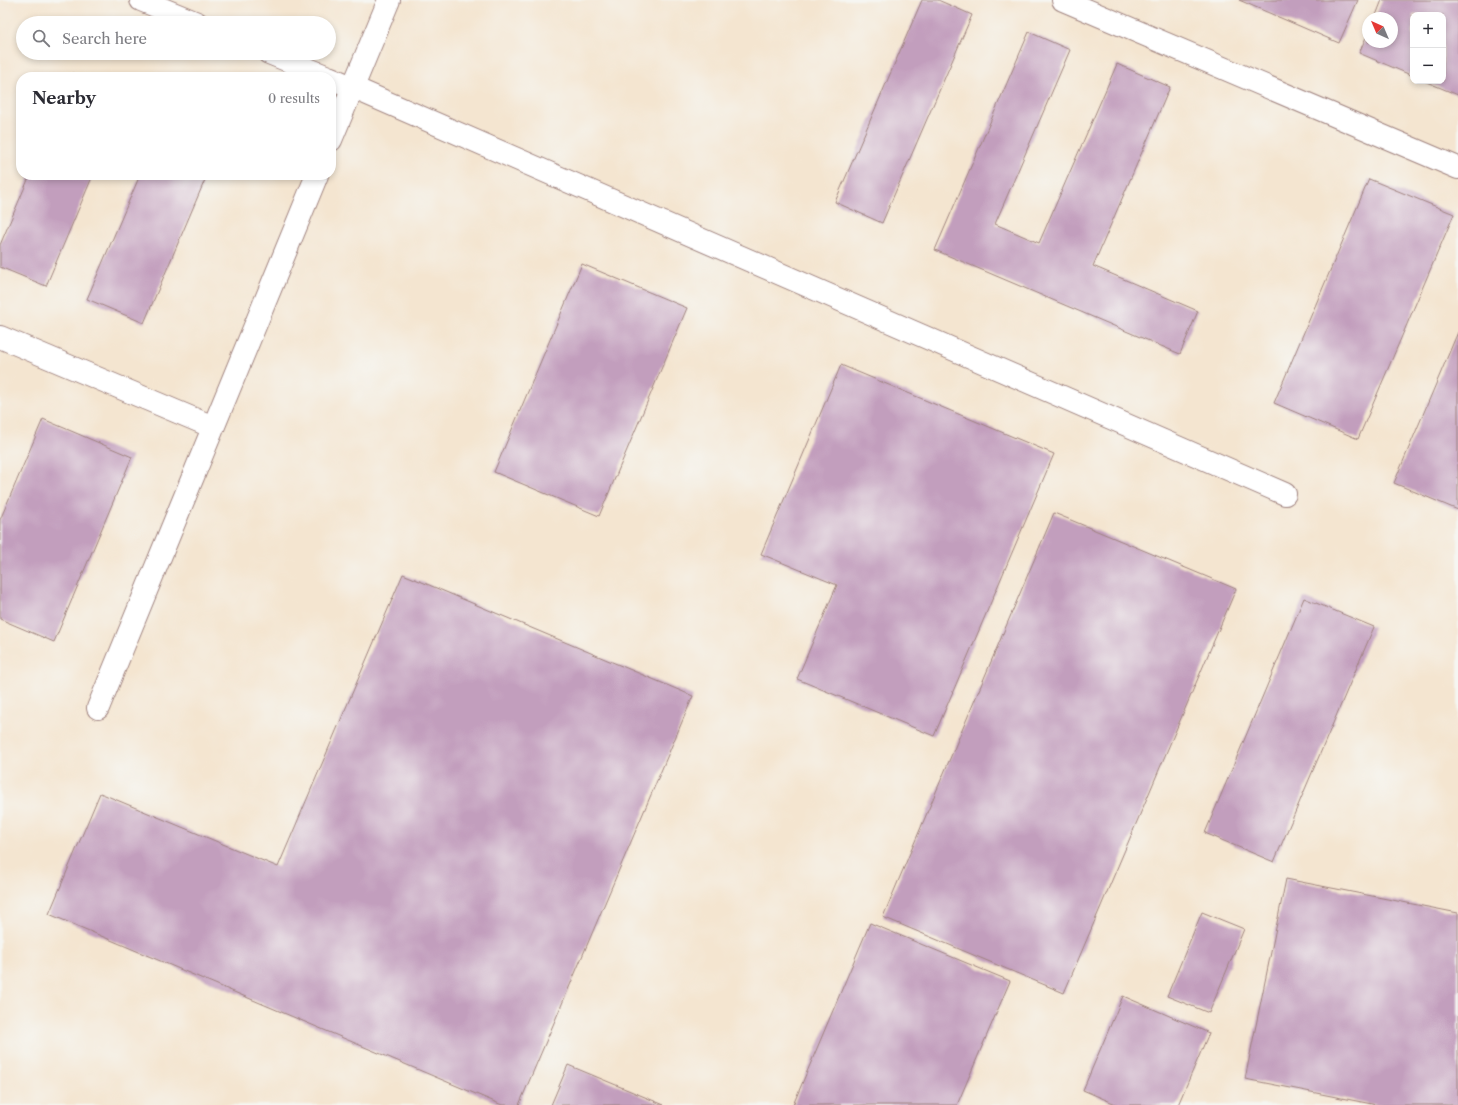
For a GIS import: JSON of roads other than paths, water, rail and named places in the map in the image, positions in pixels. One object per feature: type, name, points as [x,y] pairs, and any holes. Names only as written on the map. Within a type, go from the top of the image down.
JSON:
[{"type":"street","points":[[141,0],[180,16]]},
{"type":"street","points":[[336,128],[389,0]]},
{"type":"street","points":[[1063,0],[1458,168]]},
{"type":"street","points":[[287,60],[316,72]]},
{"type":"street","points":[[336,80],[1285,494]]},
{"type":"street","points":[[98,708],[315,180]]},
{"type":"street","points":[[0,337],[213,427]]}]
